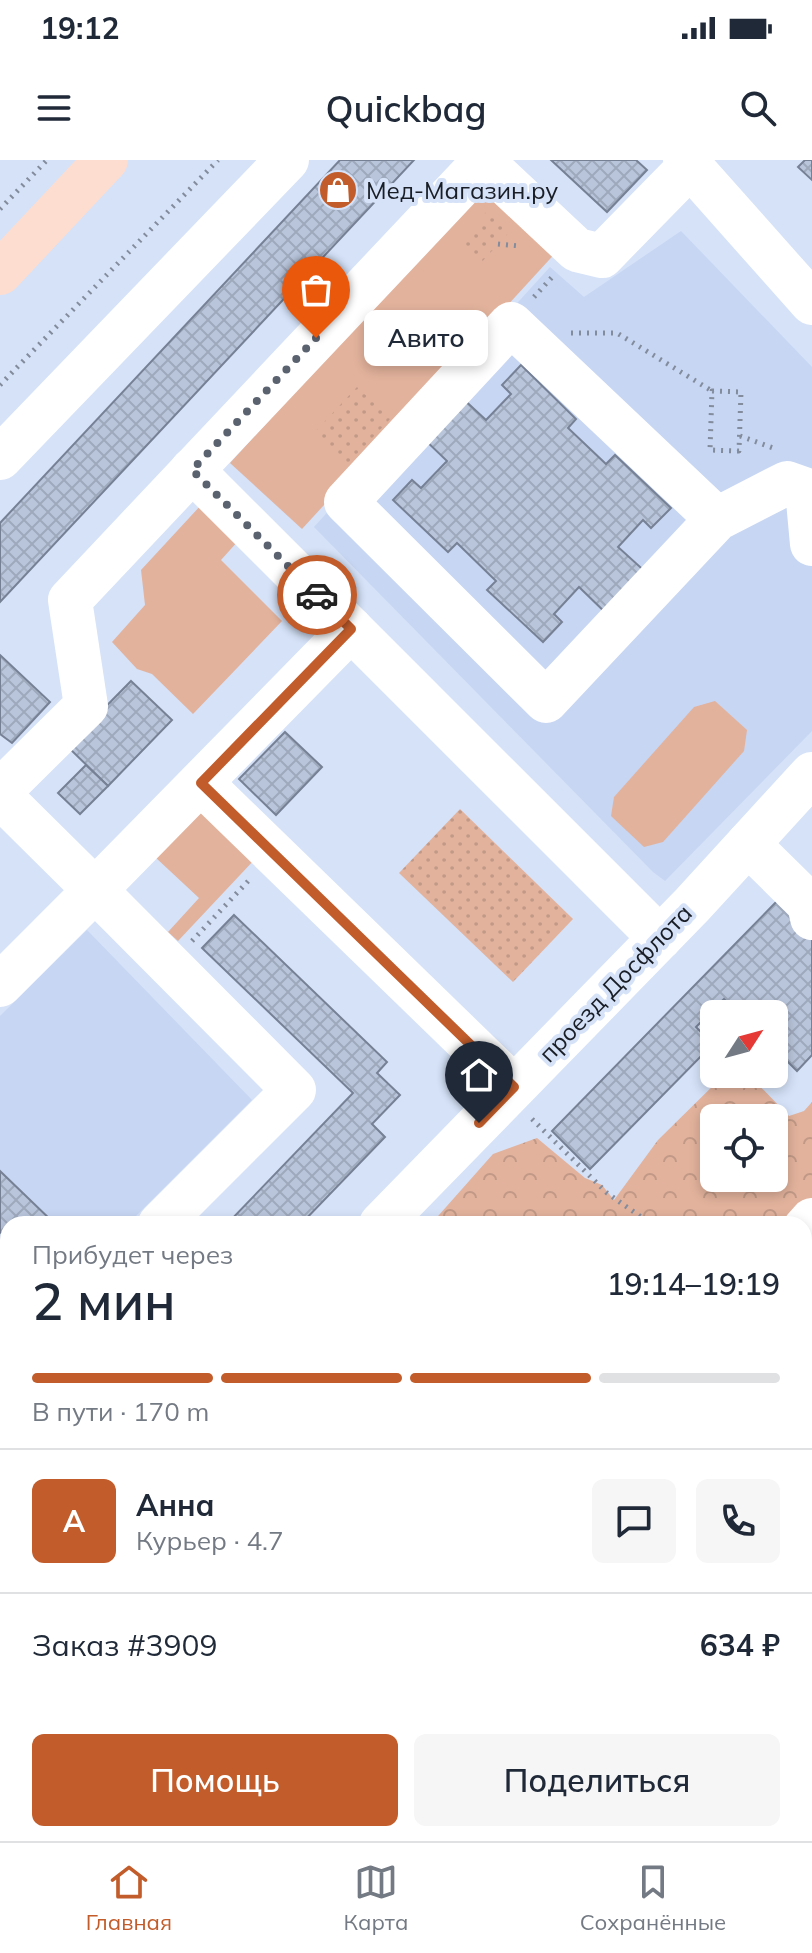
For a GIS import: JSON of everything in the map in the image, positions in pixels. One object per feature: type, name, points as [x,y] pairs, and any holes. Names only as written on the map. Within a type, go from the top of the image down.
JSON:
[{"type":"main road","points":[[0,273],[106,160]]},
{"type":"street","points":[[0,458],[287,160]]},
{"type":"street","points":[[168,1216],[294,1090],[0,793],[86,706],[70,600],[483,162],[577,250],[602,256],[687,163],[805,280]]},
{"type":"street","points":[[717,519],[517,329],[346,502],[546,701],[717,519],[787,483],[807,490],[812,544]]},
{"type":"street","points":[[192,470],[660,938]]},
{"type":"street","points":[[0,985],[351,629]]},
{"type":"street","name":"проезд Досфлота","points":[[390,1216],[523,1103],[660,938],[812,774]]},
{"type":"street","points":[[201,783],[523,1103]]},
{"type":"street","points":[[748,844],[809,904],[811,921]]},
{"type":"path","points":[[0,209],[47,160]]},
{"type":"path","points":[[0,385],[218,160]]},
{"type":"path","points":[[517,329],[577,250]]},
{"type":"path","points":[[517,329],[617,333],[712,391],[741,392],[739,451],[710,450],[712,391]]},
{"type":"path","points":[[170,965],[273,853]]},
{"type":"path","points":[[523,1103],[607,1193],[640,1216]]},
{"type":"shaded area","points":[[681,231],[812,367],[812,731],[665,881],[314,527],[550,267],[584,297]]},
{"type":"shaded area","points":[[87,930],[252,1100],[136,1216],[0,1216],[0,1016]]},
{"type":"green space","points":[[487,182],[560,248],[302,529],[230,463]]},
{"type":"green space","points":[[490,208],[513,228],[479,265],[457,244]]},
{"type":"green space","points":[[357,387],[391,418],[346,466],[313,434]]},
{"type":"green space","points":[[202,504],[239,540],[221,560],[282,621],[193,714],[152,674],[137,669],[112,642],[145,605],[141,570]]},
{"type":"green space","points":[[715,701],[747,730],[744,751],[663,842],[644,847],[611,816],[614,797],[694,707]]},
{"type":"green space","points":[[203,806],[257,857],[178,941],[168,932],[199,898],[155,857]]},
{"type":"green space","points":[[460,809],[573,919],[513,982],[399,873]]},
{"type":"green space","points":[[711,1088],[762,1088],[777,1104],[700,1104],[700,1192],[788,1192],[788,1115],[804,1111],[812,1102],[812,1216],[438,1216],[493,1154],[537,1138],[585,1178],[602,1185],[614,1200],[658,1140]]},
{"type":"building","points":[[340,160],[414,160],[0,602],[0,523]]},
{"type":"building","points":[[551,160],[636,160],[647,170],[607,212]]},
{"type":"building","points":[[805,160],[812,160],[812,180],[798,167]]},
{"type":"building","points":[[521,365],[576,419],[568,428],[606,464],[615,455],[671,508],[651,528],[643,520],[618,547],[650,576],[610,617],[579,587],[554,614],[562,622],[543,642],[487,590],[496,581],[457,543],[448,552],[393,500],[412,480],[421,488],[447,461],[422,437],[460,396],[486,420],[511,394],[502,385]]},
{"type":"building","points":[[0,655],[50,702],[12,743],[0,734]]},
{"type":"building","points":[[131,681],[172,720],[108,786],[67,746]]},
{"type":"building","points":[[285,732],[322,767],[276,815],[239,779]]},
{"type":"building","points":[[86,765],[108,786],[80,814],[58,793]]},
{"type":"building","points":[[780,898],[812,929],[812,1055],[797,1071],[788,1062],[788,1000],[700,1000],[700,1023],[696,1027],[700,1031],[700,1057],[590,1169],[552,1131]]},
{"type":"building","points":[[234,915],[387,1062],[377,1073],[400,1095],[372,1124],[385,1137],[309,1216],[235,1216],[353,1093],[202,948]]},
{"type":"building","points":[[0,1171],[47,1216],[0,1216]]},
{"type":"way so far","points":[[316,338],[192,470],[317,595]]},
{"type":"place","name":"Мед-Магазин.ру","points":[[338,190]]},
{"type":"place","name":"Авито","points":[[316,338]]},
{"type":"route","points":[[317,595],[351,629],[201,783],[514,1087],[479,1123]]}]
